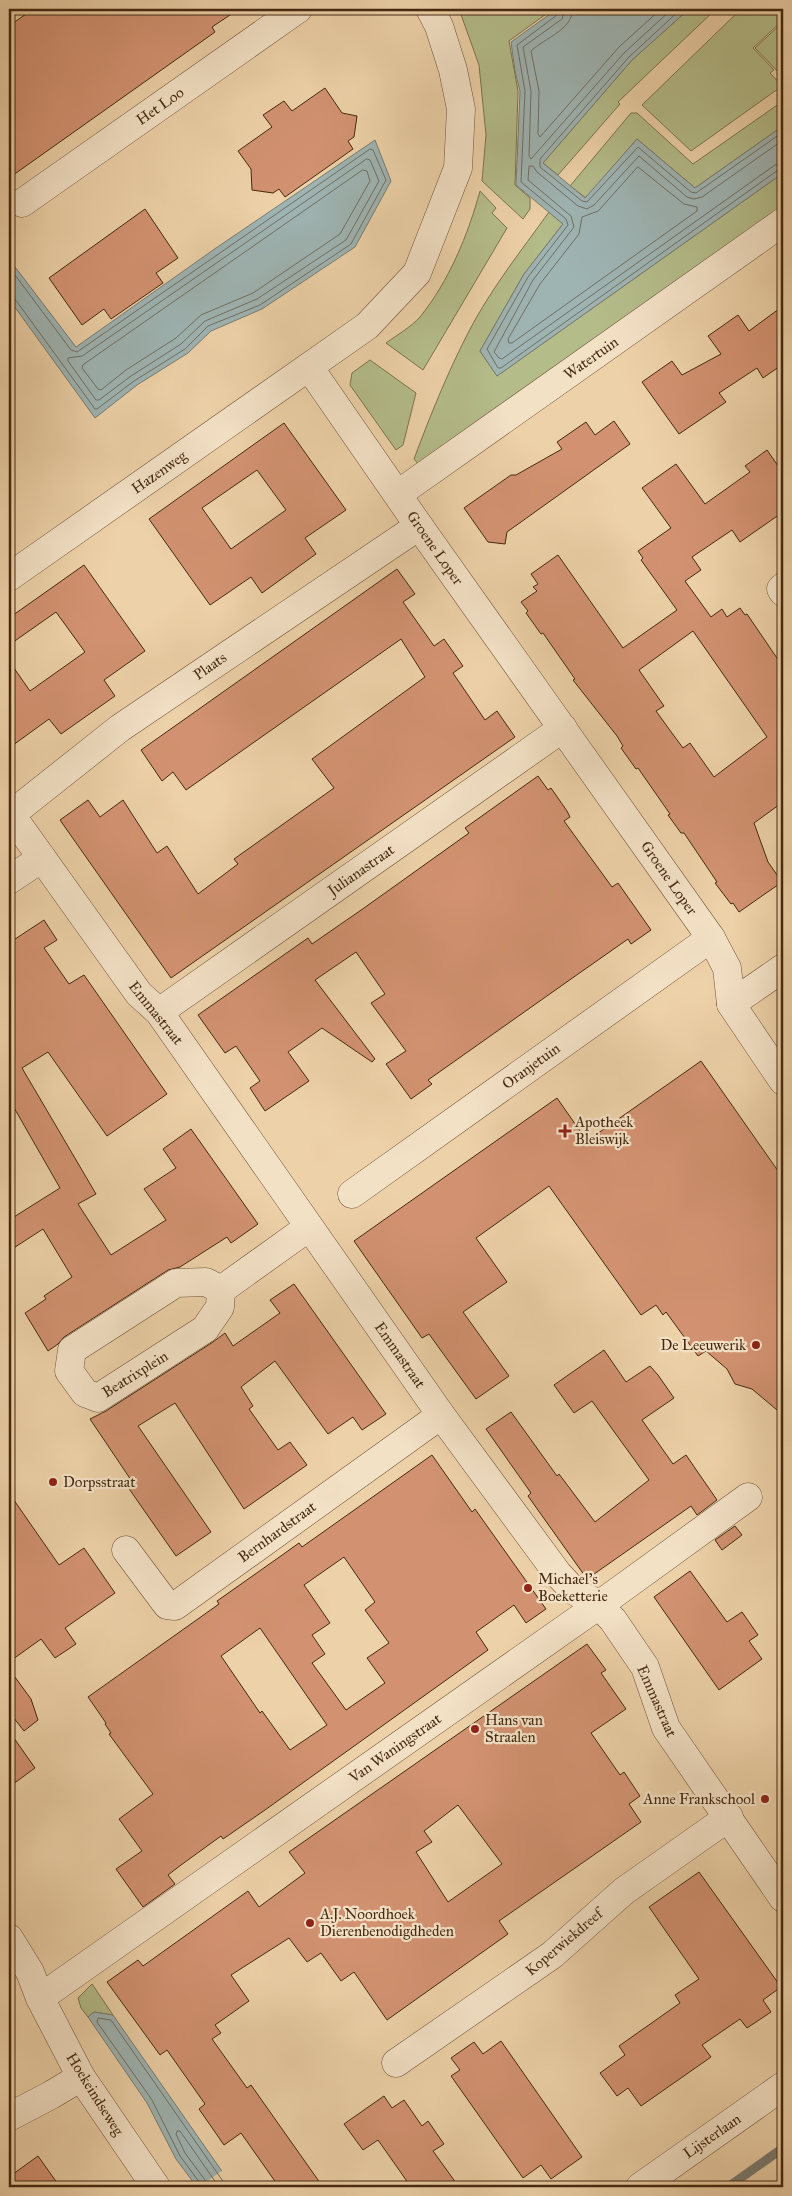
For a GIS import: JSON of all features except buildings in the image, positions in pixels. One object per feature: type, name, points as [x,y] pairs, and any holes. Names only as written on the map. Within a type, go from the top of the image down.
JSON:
[{"type":"street","name":"Het Loo","points":[[22,203],[298,9]]},
{"type":"street","points":[[309,367],[367,326],[417,273],[458,168],[461,109],[453,70],[439,26],[430,9]]},
{"type":"street","name":"Watertuin","points":[[398,494],[783,222]]},
{"type":"street","name":"Groene Loper","points":[[309,367],[419,526],[711,938],[727,968],[731,1004],[783,1081]]},
{"type":"street","name":"Hazenweg","points":[[9,577],[309,367]]},
{"type":"street","name":"Plaats","points":[[9,814],[120,728],[419,526]]},
{"type":"street","points":[[783,587],[781,589],[783,592]]},
{"type":"street","name":"Julianastraat","points":[[159,1012],[563,728]]},
{"type":"street","name":"Emmastraat","points":[[9,814],[139,994],[159,1012],[442,1415],[558,1574],[573,1590],[599,1605],[612,1620],[645,1667],[666,1728],[783,1898]]},
{"type":"street","points":[[9,880],[42,858]]},
{"type":"street","name":"Oranjetuin","points":[[352,1194],[711,938]]},
{"type":"street","points":[[731,1004],[783,968]]},
{"type":"street","points":[[221,1290],[309,1227]]},
{"type":"street","name":"Beatrixplein","points":[[206,1282],[221,1290],[220,1307],[205,1329],[98,1398],[85,1393],[68,1371],[72,1350],[176,1283],[206,1282]]},
{"type":"street","name":"Bernhardstraat","points":[[126,1550],[167,1605],[176,1606],[442,1415]]},
{"type":"street","name":"Van Waningstraat","points":[[40,1998],[599,1605],[748,1497]]},
{"type":"street","name":"Koperwiekdreef","points":[[396,2063],[552,1955],[624,1891],[728,1817]]},
{"type":"street","points":[[9,1938],[30,1972],[40,1998]]},
{"type":"street","name":"Hoekeindseweg","points":[[40,1998],[81,2077],[156,2187]]},
{"type":"street","points":[[9,2117],[51,2096],[81,2077]]},
{"type":"street","name":"Lijsterlaan","points":[[640,2187],[783,2086]]},
{"type":"green space","points":[[459,9],[553,9],[509,41],[518,91],[515,185],[530,198],[530,209],[523,219],[482,181],[486,135],[479,65]]},
{"type":"green space","points":[[689,9],[716,9],[618,102],[620,104],[558,175],[543,163],[632,60]]},
{"type":"green space","points":[[741,9],[783,9],[783,20],[753,48],[774,70],[770,73],[782,86],[691,151],[642,105]]},
{"type":"green space","points":[[783,22],[783,77],[755,48]]},
{"type":"green space","points":[[783,101],[783,126],[695,188],[637,139],[586,198],[570,186],[631,113],[637,113],[693,164]]},
{"type":"green space","points":[[783,173],[783,209],[420,466],[414,459],[460,348],[486,301],[549,212],[563,224],[524,274],[480,351],[497,376]]},
{"type":"green space","points":[[480,191],[496,208],[492,213],[507,228],[423,370],[386,343],[420,317],[440,288],[463,241]]},
{"type":"green space","points":[[370,360],[416,393],[403,445],[396,450],[350,385],[352,373]]},
{"type":"green space","points":[[92,1984],[113,2015],[94,2012],[88,2017],[81,2008],[78,1998]]},
{"type":"water","points":[[557,9],[689,9],[632,60],[543,163],[585,198],[637,139],[695,188],[783,126],[783,173],[497,376],[480,351],[524,274],[563,224],[516,185],[520,91],[511,42]]},
{"type":"water","points":[[375,140],[391,181],[355,247],[262,309],[211,331],[188,353],[137,385],[95,418],[9,299],[9,259],[76,347],[216,248]]},
{"type":"water","points":[[94,2012],[113,2015],[233,2187],[197,2187],[176,2159],[147,2103],[88,2017]]},
{"type":"pier","points":[[223,2170],[234,2184],[229,2187],[199,2187]]},
{"type":"waterway","points":[[728,2187],[783,2148]]},
{"type":"place","name":"Apotheek Bleiswijk","points":[[565,1131]]},
{"type":"place","name":"De Leeuwerik","points":[[756,1345]]},
{"type":"place","name":"Dorpsstraat","points":[[53,1482]]},
{"type":"place","name":"Michael's Boeketterie","points":[[528,1588]]},
{"type":"place","name":"Hans van Straalen","points":[[475,1729]]},
{"type":"place","name":"Anne Frankschool","points":[[765,1799]]},
{"type":"place","name":"A.J. Noordhoek Dierenbenodigdheden","points":[[310,1923]]}]
